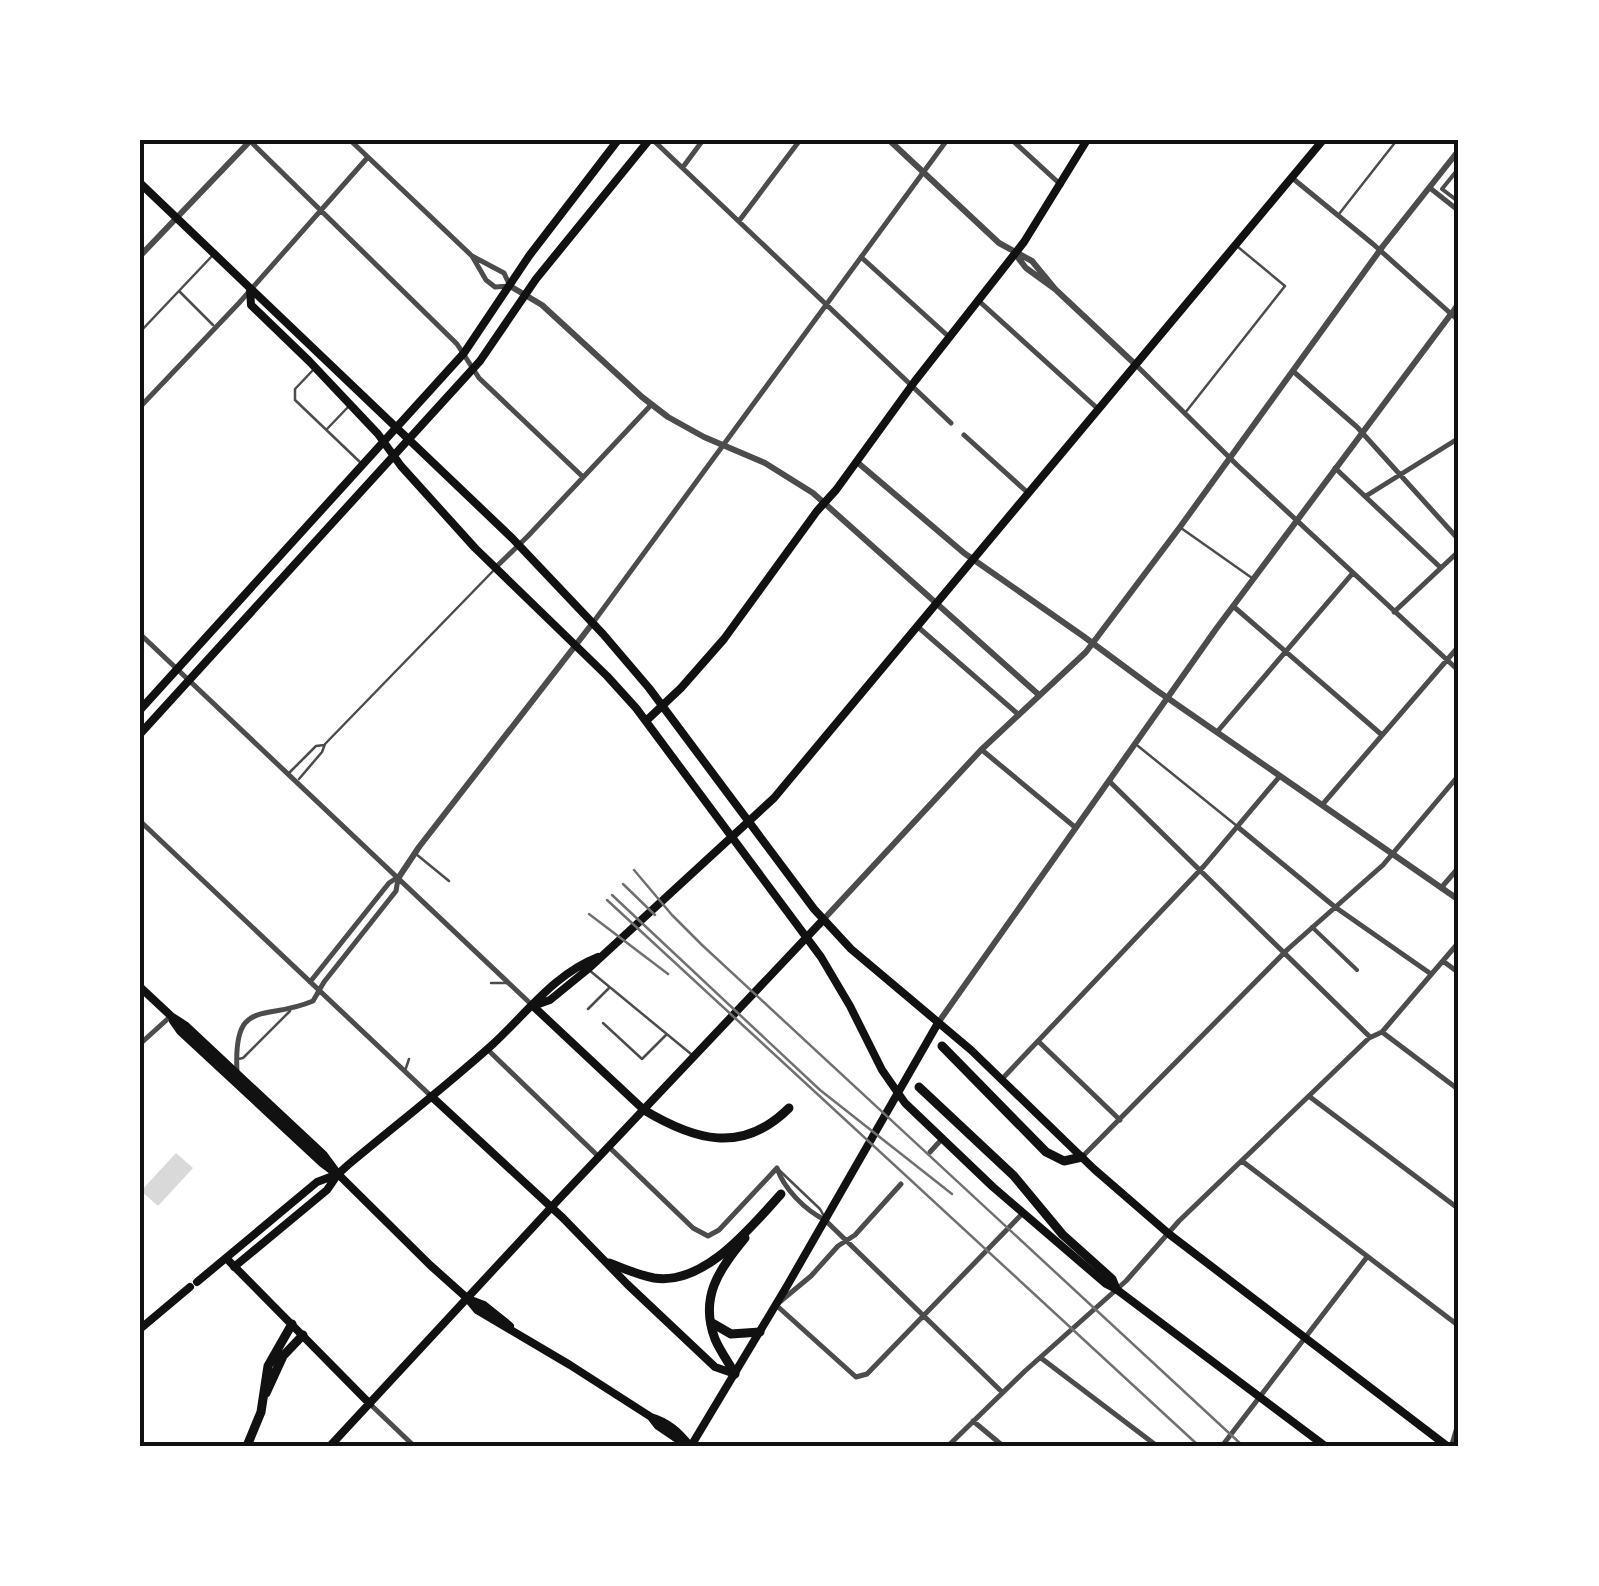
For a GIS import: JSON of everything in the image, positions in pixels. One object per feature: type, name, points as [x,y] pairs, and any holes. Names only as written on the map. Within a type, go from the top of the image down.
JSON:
[{"type":"highway","points":[[942,1046],[1046,1152],[1066,1162],[1082,1157]]},
{"type":"highway","points":[[919,1087],[1014,1176],[1063,1235],[1112,1278],[1116,1289]]},
{"type":"highway","points":[[644,1110],[688,1134],[724,1138],[763,1128],[789,1108]]},
{"type":"highway","points":[[735,1374],[714,1336],[709,1304],[716,1277],[728,1258],[781,1194]]},
{"type":"highway","points":[[608,1263],[655,1278],[688,1275],[710,1264],[771,1205]]},
{"type":"highway","points":[[712,1323],[730,1334],[760,1332]]},
{"type":"highway","points":[[247,1446],[258,1424],[268,1366],[292,1324]]},
{"type":"highway","points":[[264,1400],[282,1356],[302,1335]]},
{"type":"main road","points":[[140,710],[464,353],[529,256],[618,140]]},
{"type":"main road","points":[[140,734],[473,369],[573,232],[651,140]]},
{"type":"main road","points":[[646,721],[716,648],[912,386],[980,302],[1087,140]]},
{"type":"main road","points":[[534,1006],[550,1000],[588,969],[780,792],[1323,140]]},
{"type":"main road","points":[[140,183],[519,545],[629,664],[823,920],[865,963],[1002,1079],[1169,1234],[1450,1446]]},
{"type":"main road","points":[[250,288],[251,305],[384,442],[494,568],[621,690],[646,721],[832,974],[898,1094],[1022,1213],[1106,1284],[1324,1446]]},
{"type":"main road","points":[[330,1446],[823,920]]},
{"type":"main road","points":[[234,1267],[486,1050],[534,1006],[539,996],[582,964],[602,956]]},
{"type":"main road","points":[[140,987],[238,1074],[468,1299],[484,1305],[514,1331],[690,1446],[826,1220],[938,1023]]},
{"type":"main road","points":[[534,1006],[644,1110]]},
{"type":"main road","points":[[171,1016],[180,1031],[338,1174]]},
{"type":"main road","points":[[431,1096],[715,1367],[735,1374]]},
{"type":"main road","points":[[140,1329],[317,1182],[338,1174]]},
{"type":"main road","points":[[226,1258],[370,1404]]},
{"type":"street","points":[[140,256],[250,140],[458,344],[479,378],[583,477]]},
{"type":"street","points":[[350,140],[472,256],[504,274],[510,286]]},
{"type":"street","points":[[651,140],[951,423]]},
{"type":"street","points":[[682,167],[703,140]]},
{"type":"street","points":[[738,222],[800,140]]},
{"type":"street","points":[[889,140],[1015,254],[1033,275],[1055,289],[1352,574],[1459,671]]},
{"type":"street","points":[[310,982],[388,883],[398,877],[576,646],[947,140]]},
{"type":"street","points":[[1012,140],[1061,184]]},
{"type":"street","points":[[823,920],[982,750],[1093,644],[1380,251],[1459,150]]},
{"type":"street","points":[[140,407],[368,157]]},
{"type":"street","points":[[1459,168],[1442,190],[1459,202]]},
{"type":"street","points":[[1291,177],[1459,321]]},
{"type":"street","points":[[1429,188],[1459,210]]},
{"type":"street","points":[[472,256],[486,280],[495,286],[510,286],[542,304],[651,405],[682,426],[772,466],[813,492],[1039,695]]},
{"type":"street","points":[[861,256],[950,338]]},
{"type":"street","points":[[980,302],[1098,408]]},
{"type":"street","points":[[938,1023],[1233,606],[1459,302]]},
{"type":"street","points":[[1294,372],[1362,432],[1459,540]]},
{"type":"street","points":[[494,568],[651,405]]},
{"type":"street","points":[[964,435],[1027,492]]},
{"type":"street","points":[[1366,496],[1459,438]]},
{"type":"street","points":[[857,462],[972,559],[1459,900]]},
{"type":"street","points":[[1335,468],[1441,568]]},
{"type":"street","points":[[1394,612],[1459,551]]},
{"type":"street","points":[[1217,732],[1352,574]]},
{"type":"street","points":[[1233,606],[1382,735]]},
{"type":"street","points":[[916,625],[1019,715]]},
{"type":"street","points":[[140,634],[177,669],[193,676],[297,781],[534,1006]]},
{"type":"street","points":[[1322,805],[1459,646]]},
{"type":"street","points":[[982,750],[1076,828]]},
{"type":"street","points":[[1002,1079],[1201,869],[1280,776]]},
{"type":"street","points":[[1082,1157],[1284,952],[1383,865],[1459,776]]},
{"type":"street","points":[[1108,780],[1370,1037]]},
{"type":"street","points":[[140,820],[431,1096]]},
{"type":"street","points":[[1238,827],[1335,907],[1432,974]]},
{"type":"street","points":[[1441,888],[1459,867]]},
{"type":"street","points":[[238,1074],[239,1033],[248,1019],[261,1012],[311,1002],[396,891],[398,877]]},
{"type":"street","points":[[1312,927],[1357,970]]},
{"type":"street","points":[[948,1446],[1116,1289],[1180,1221],[1370,1037],[1382,1032],[1459,942]]},
{"type":"street","points":[[1443,961],[1459,973]]},
{"type":"street","points":[[140,1044],[171,1016]]},
{"type":"street","points":[[1382,1032],[1459,1090]]},
{"type":"street","points":[[1038,1041],[1120,1120]]},
{"type":"street","points":[[486,1050],[598,1157]]},
{"type":"street","points":[[1310,1096],[1459,1209]]},
{"type":"street","points":[[930,1152],[942,1139]]},
{"type":"street","points":[[608,1146],[696,1230],[708,1236],[720,1230],[777,1168],[782,1183],[826,1220],[1002,1392]]},
{"type":"street","points":[[1242,1161],[1459,1326]]},
{"type":"street","points":[[901,1184],[855,1235],[776,1305],[851,1374],[860,1377],[1022,1213]]},
{"type":"street","points":[[1222,1446],[1366,1257]]},
{"type":"street","points":[[1041,1358],[1156,1446]]},
{"type":"street","points":[[370,1404],[414,1446]]},
{"type":"street","points":[[974,1421],[1003,1446]]},
{"type":"street","points":[[1450,1446],[1459,1422]]},
{"type":"lane","points":[[1337,216],[1396,140]]},
{"type":"lane","points":[[1184,414],[1285,286],[1236,244]]},
{"type":"lane","points":[[140,332],[214,254]]},
{"type":"lane","points":[[178,292],[216,328]]},
{"type":"lane","points":[[314,368],[296,387],[296,401],[363,465]]},
{"type":"lane","points":[[326,430],[349,406]]},
{"type":"lane","points":[[1180,527],[1253,579]]},
{"type":"lane","points":[[297,781],[325,744],[494,568]]},
{"type":"lane","points":[[1135,743],[1238,827]]},
{"type":"lane","points":[[290,774],[316,746],[325,744]]},
{"type":"lane","points":[[415,853],[449,881]]},
{"type":"lane","points":[[588,969],[694,1057]]},
{"type":"lane","points":[[491,983],[510,984]]},
{"type":"lane","points":[[588,1009],[610,987]]},
{"type":"lane","points":[[237,1060],[296,1006]]},
{"type":"lane","points":[[602,1023],[642,1059],[667,1034]]},
{"type":"lane","points":[[404,1073],[409,1058]]},
{"type":"shaded area","points":[[176,1153],[193,1168],[158,1206],[141,1191]]},
{"type":"tram line","points":[[607,900],[1199,1446]]},
{"type":"tram line","points":[[589,914],[668,974]]},
{"type":"railway","points":[[634,870],[702,945],[1243,1446]]},
{"type":"railway","points":[[623,884],[655,915]]},
{"type":"railway","points":[[612,895],[820,1090],[952,1194]]}]
